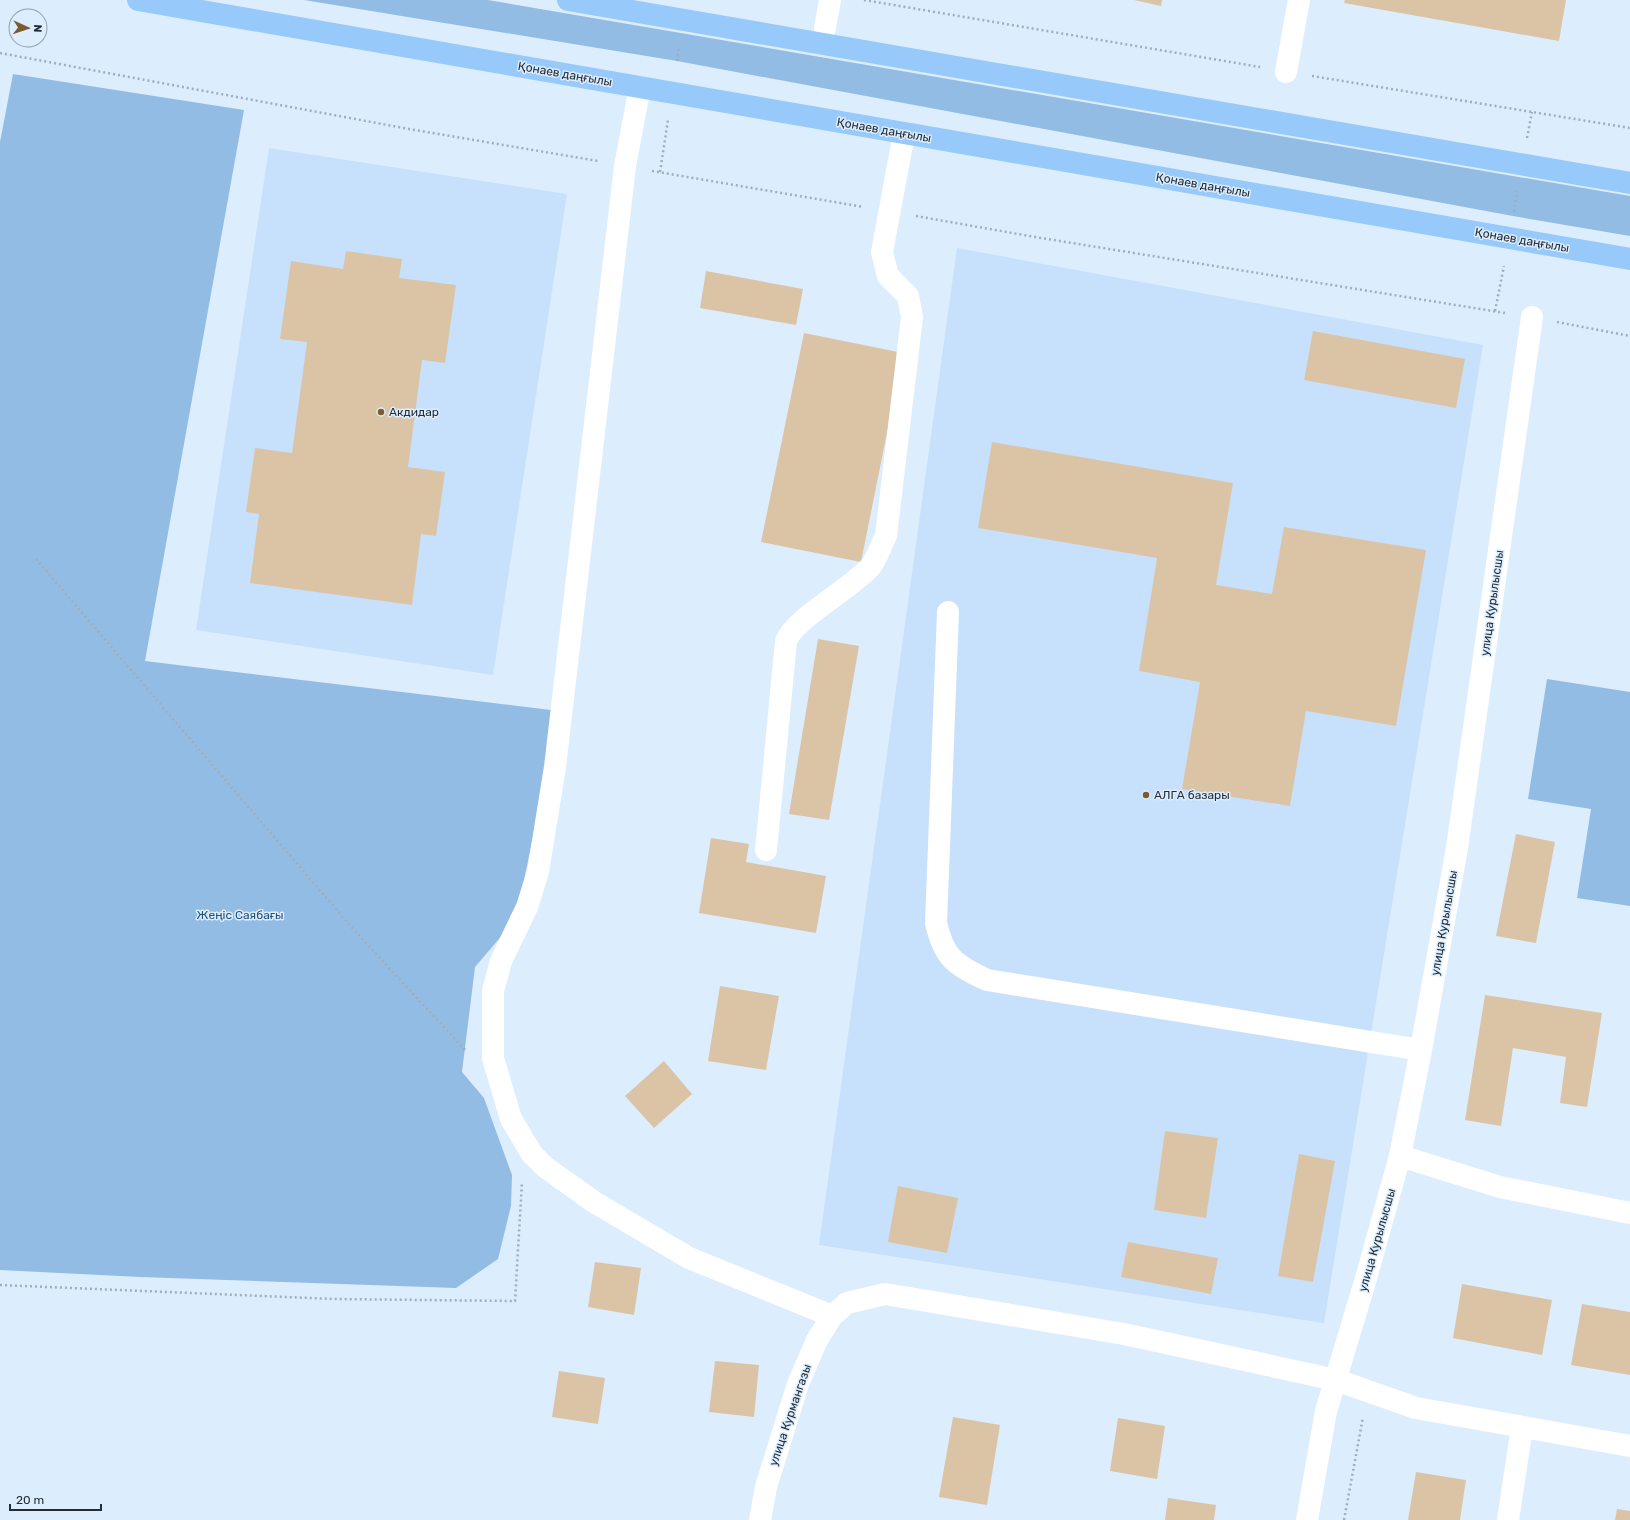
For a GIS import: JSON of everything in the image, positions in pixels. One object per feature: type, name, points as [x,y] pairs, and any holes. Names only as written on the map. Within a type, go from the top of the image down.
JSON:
[{"type":"main road","name":"Қонаев даңғылы","points":[[138,0],[1630,259]]},
{"type":"main road","points":[[568,0],[1630,183]]},
{"type":"street","points":[[825,28],[830,0]]},
{"type":"street","points":[[1286,72],[1299,0]]},
{"type":"street","points":[[640,87],[625,166],[555,767],[538,872],[527,907],[501,961],[493,991],[493,1058],[511,1119],[532,1154],[545,1167],[594,1202],[689,1258],[832,1316]]},
{"type":"street","points":[[766,850],[786,642],[790,632],[798,624],[850,586],[872,565],[886,536],[912,317],[908,296],[888,276],[882,252],[904,134]]},
{"type":"street","name":"улица Курылысшы","points":[[1307,1520],[1326,1411],[1400,1156],[1421,1050],[1458,848],[1532,317]]},
{"type":"street","points":[[948,612],[936,922],[940,943],[950,957],[967,971],[988,980],[1421,1050]]},
{"type":"street","points":[[1400,1156],[1500,1187],[1630,1213]]},
{"type":"street","name":"улица Курмангазы","points":[[760,1520],[766,1487],[798,1384],[817,1340],[832,1316],[847,1303],[885,1294],[1124,1334],[1336,1380],[1416,1408],[1630,1446]]},
{"type":"street","points":[[1508,1520],[1522,1427]]},
{"type":"path","points":[[864,0],[1286,72],[1630,128]]},
{"type":"path","points":[[0,53],[409,129],[1042,239],[1532,317],[1630,336]]},
{"type":"path","points":[[1527,140],[1532,112]]},
{"type":"path","points":[[660,172],[668,119]]},
{"type":"path","points":[[1513,216],[1518,185]]},
{"type":"path","points":[[1495,311],[1504,266]]},
{"type":"path","points":[[36,559],[353,929],[469,1055]]},
{"type":"path","points":[[0,1285],[334,1299],[515,1301],[522,1180]]},
{"type":"path","points":[[1344,1520],[1358,1435],[1370,1392]]},
{"type":"shaded area","name":"Акдидар","points":[[269,148],[567,194],[493,675],[196,630]]},
{"type":"shaded area","name":"АЛГА базары","points":[[957,248],[1483,345],[1324,1323],[819,1245]]},
{"type":"green space","points":[[304,0],[488,0],[1630,196],[1630,236],[1513,216],[677,61]]},
{"type":"green space","name":"Жеңіс Саябағы","points":[[13,74],[244,110],[145,661],[559,711],[516,919],[475,967],[462,1072],[484,1098],[512,1175],[511,1206],[498,1259],[456,1288],[140,1277],[0,1270],[0,142]]},
{"type":"green space","points":[[1547,679],[1630,692],[1630,906],[1577,898],[1591,809],[1528,799]]},
{"type":"building","points":[[1134,0],[1162,0],[1161,6]]},
{"type":"building","points":[[1345,0],[1566,0],[1559,41],[1344,3]]},
{"type":"building","points":[[346,251],[402,259],[399,278],[456,285],[445,363],[422,360],[408,467],[445,472],[436,536],[421,534],[412,605],[250,583],[259,514],[246,512],[255,448],[292,453],[307,342],[280,339],[291,261],[343,269]]},
{"type":"building","points":[[706,271],[803,289],[796,325],[700,308]]},
{"type":"building","points":[[1313,331],[1465,359],[1456,408],[1304,380]]},
{"type":"building","points":[[804,333],[903,353],[861,562],[761,542]]},
{"type":"building","points":[[992,442],[1233,483],[1216,585],[1272,594],[1284,527],[1426,550],[1396,726],[1306,711],[1290,806],[1182,789],[1200,682],[1139,671],[1157,558],[978,528]]},
{"type":"building","points":[[818,639],[859,646],[829,820],[789,814]]},
{"type":"building","points":[[1516,834],[1555,842],[1536,943],[1496,936]]},
{"type":"building","points":[[711,838],[749,844],[746,862],[826,876],[816,933],[699,913]]},
{"type":"building","points":[[720,986],[779,996],[766,1070],[708,1061]]},
{"type":"building","points":[[1485,995],[1602,1013],[1587,1107],[1560,1103],[1566,1057],[1513,1048],[1501,1126],[1465,1120]]},
{"type":"building","points":[[664,1061],[692,1094],[654,1128],[625,1096]]},
{"type":"building","points":[[1165,1131],[1218,1138],[1206,1218],[1154,1210]]},
{"type":"building","points":[[1299,1154],[1335,1161],[1313,1282],[1278,1276]]},
{"type":"building","points":[[898,1186],[958,1198],[947,1253],[888,1242]]},
{"type":"building","points":[[1128,1242],[1218,1258],[1211,1294],[1121,1277]]},
{"type":"building","points":[[595,1262],[641,1268],[634,1315],[588,1307]]},
{"type":"building","points":[[1462,1284],[1552,1300],[1542,1355],[1453,1338]]},
{"type":"building","points":[[1582,1304],[1630,1312],[1630,1375],[1571,1365]]},
{"type":"building","points":[[715,1361],[759,1365],[754,1417],[709,1412]]},
{"type":"building","points":[[559,1371],[605,1378],[598,1424],[552,1417]]},
{"type":"building","points":[[953,1417],[1000,1425],[987,1505],[939,1497]]},
{"type":"building","points":[[1118,1418],[1165,1426],[1157,1479],[1110,1471]]},
{"type":"building","points":[[1416,1472],[1466,1480],[1460,1520],[1408,1520]]},
{"type":"building","points":[[1168,1498],[1216,1505],[1214,1520],[1165,1520]]},
{"type":"building","points":[[1617,1509],[1630,1511],[1630,1520],[1615,1520]]},
{"type":"place","name":"Акдидар","points":[[381,412]]},
{"type":"place","name":"АЛГА базары","points":[[1146,795]]}]
